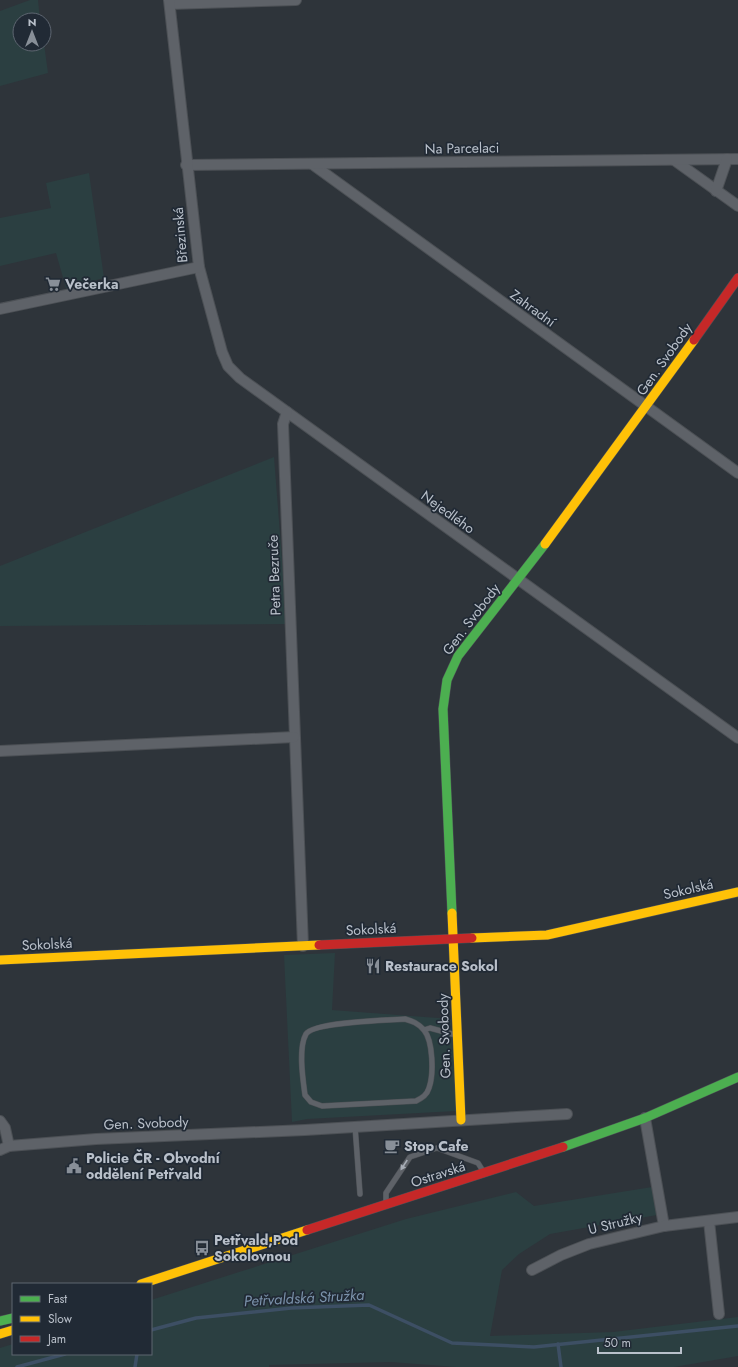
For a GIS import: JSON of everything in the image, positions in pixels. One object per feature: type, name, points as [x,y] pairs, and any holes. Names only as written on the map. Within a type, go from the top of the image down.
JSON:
[{"type":"street","points":[[169,2],[296,0]]},
{"type":"street","name":"Březinská","points":[[0,309],[199,267],[186,165],[169,2]]},
{"type":"street","points":[[716,190],[727,159]]},
{"type":"street","name":"Na Parcelaci","points":[[186,165],[738,159]]},
{"type":"street","points":[[674,160],[738,206]]},
{"type":"street","name":"Zahradní","points":[[312,164],[646,408],[738,473]]},
{"type":"street","name":"Nejedlého","points":[[199,267],[222,352],[228,366],[240,378],[738,738]]},
{"type":"street","name":"Gen. Svobody","points":[[461,1120],[443,709],[447,680],[458,656],[518,580],[646,408],[738,278]]},
{"type":"street","name":"Petra Bezruče","points":[[286,412],[283,424],[303,946]]},
{"type":"street","points":[[0,751],[294,737]]},
{"type":"street","name":"Sokolská","points":[[0,960],[547,935],[738,892]]},
{"type":"street","name":"Ostravská","points":[[144,1283],[484,1174],[645,1118],[738,1077]]},
{"type":"street","name":"Gen. Svobody","points":[[5,1148],[96,1139],[567,1114]]},
{"type":"street","points":[[645,1118],[664,1226]]},
{"type":"street","points":[[0,1122],[5,1128],[5,1148]]},
{"type":"street","name":"U Stružky","points":[[532,1270],[561,1254],[589,1244],[664,1226],[738,1217]]},
{"type":"street","points":[[709,1221],[719,1314]]},
{"type":"street","points":[[0,1321],[12,1318]]},
{"type":"street","points":[[0,1334],[12,1330]]},
{"type":"lane","points":[[405,1019],[415,1022],[424,1030],[430,1041],[432,1063],[430,1088],[424,1097],[416,1101],[322,1106],[311,1102],[305,1095],[303,1041],[307,1033],[320,1026],[405,1019]]},
{"type":"lane","points":[[424,1030],[430,1028],[458,1036]]},
{"type":"lane","points":[[355,1126],[360,1194]]},
{"type":"lane","points":[[386,1206],[386,1193],[410,1157],[437,1148],[478,1163],[484,1174]]},
{"type":"green space","points":[[30,0],[38,0],[39,12],[12,12],[12,52],[45,52],[48,73],[0,86],[0,11]]},
{"type":"green space","points":[[89,173],[104,278],[66,288],[56,253],[0,266],[0,218],[51,208],[46,183]]},
{"type":"green space","points":[[274,457],[287,624],[0,626],[0,566]]},
{"type":"green space","points":[[335,953],[332,1010],[451,1019],[456,1111],[307,1119],[292,1122],[284,955]]},
{"type":"green space","points":[[652,1187],[657,1215],[550,1234],[519,1254],[502,1270],[490,1336],[613,1332],[738,1317],[738,1356],[674,1367],[456,1367],[391,1362],[269,1365],[269,1367],[0,1367],[0,1348],[12,1344],[12,1355],[152,1355],[152,1300],[406,1219],[516,1192],[534,1206]]},
{"type":"waterway","name":"Petřvaldská Stružka","points":[[152,1330],[196,1318],[291,1308],[369,1305],[452,1343],[534,1347],[738,1326]]},
{"type":"waterway","points":[[558,1344],[561,1367]]},
{"type":"waterway","name":"Petřvaldská Stružka","points":[[17,1367],[61,1355]]},
{"type":"waterway","points":[[135,1367],[137,1355]]},
{"type":"traffic: fast","points":[[452,913],[443,709],[447,680],[458,656],[545,544]]},
{"type":"traffic: fast","points":[[563,1147],[645,1118],[738,1077]]},
{"type":"traffic: fast","points":[[0,1321],[12,1318]]},
{"type":"traffic: slow","points":[[545,544],[694,340]]},
{"type":"traffic: slow","points":[[472,938],[547,935],[738,892]]},
{"type":"traffic: slow","points":[[452,913],[461,1120]]},
{"type":"traffic: slow","points":[[0,960],[319,945]]},
{"type":"traffic: slow","points":[[144,1283],[307,1230]]},
{"type":"traffic: slow","points":[[0,1334],[12,1330]]},
{"type":"traffic: jam","points":[[694,340],[738,278]]},
{"type":"traffic: jam","points":[[319,945],[472,938]]},
{"type":"traffic: jam","points":[[307,1230],[563,1147]]},
{"type":"place","name":"Večerka","points":[[53,284]]},
{"type":"place","name":"Restaurace Sokol","points":[[373,966]]},
{"type":"place","name":"Stop Cafe","points":[[392,1146]]},
{"type":"place","name":"Policie ČR - Obvodní oddělení Petřvald","points":[[74,1166]]},
{"type":"place","name":"Petřvald,Pod Sokolovnou","points":[[202,1248]]}]
